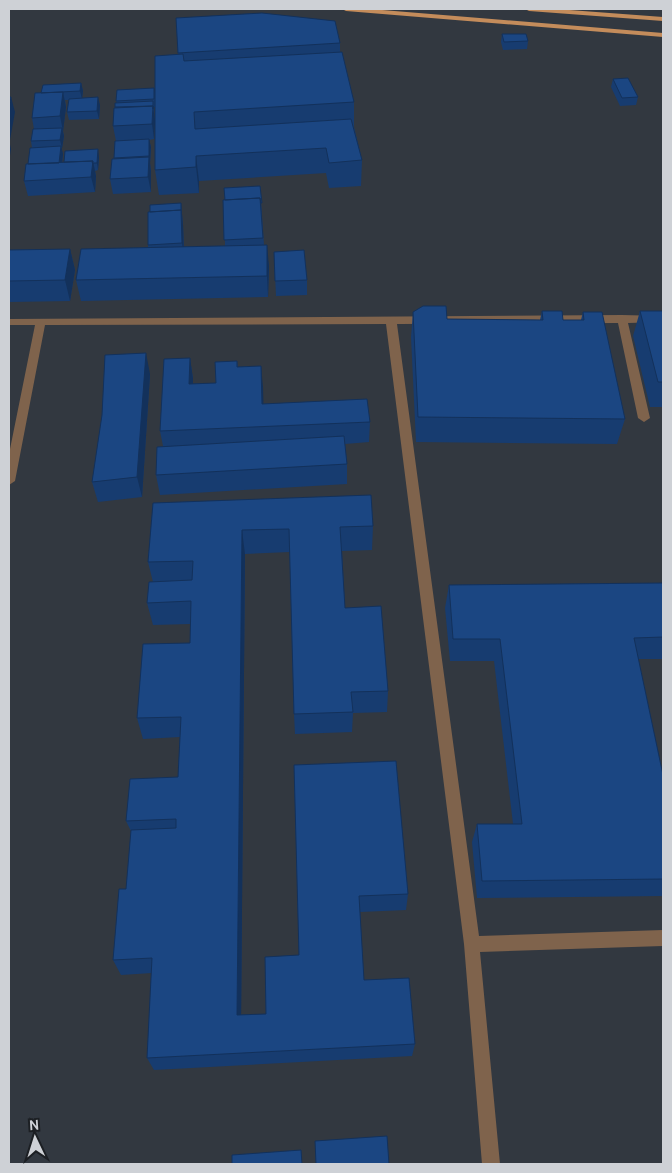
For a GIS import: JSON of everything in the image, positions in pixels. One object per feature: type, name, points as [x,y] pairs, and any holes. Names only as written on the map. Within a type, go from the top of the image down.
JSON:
[{"type":"main road","points":[[346,9],[663,35]]},
{"type":"main road","points":[[529,9],[663,19]]},
{"type":"street","points":[[622,318],[644,418]]},
{"type":"street","points":[[391,319],[472,944],[491,1164]]},
{"type":"street","points":[[9,322],[663,319]]},
{"type":"street","points":[[9,480],[41,322]]},
{"type":"street","points":[[472,944],[663,938]]},
{"type":"building","points":[[262,13],[335,21],[340,43],[178,53],[176,18]]},
{"type":"building","points":[[502,34],[526,34],[528,41],[504,42]]},
{"type":"building","points":[[342,52],[354,102],[194,112],[195,129],[351,119],[362,160],[329,163],[326,148],[196,156],[196,167],[155,170],[155,56],[183,54],[184,61]]},
{"type":"building","points":[[628,78],[638,97],[622,98],[613,79]]},
{"type":"building","points":[[81,83],[80,91],[41,93],[43,85]]},
{"type":"building","points":[[154,88],[154,99],[116,101],[117,90]]},
{"type":"building","points":[[63,92],[60,116],[32,118],[35,93]]},
{"type":"building","points":[[98,97],[97,111],[67,112],[69,99]]},
{"type":"building","points":[[153,101],[153,106],[115,107],[115,103]]},
{"type":"building","points":[[153,106],[152,124],[113,126],[114,108]]},
{"type":"building","points":[[62,128],[60,140],[31,141],[33,129]]},
{"type":"building","points":[[149,139],[149,156],[114,158],[115,141]]},
{"type":"building","points":[[61,146],[59,163],[28,164],[30,148]]},
{"type":"building","points":[[98,149],[97,163],[92,163],[93,161],[64,162],[65,151]]},
{"type":"building","points":[[149,157],[148,177],[110,179],[112,159]]},
{"type":"building","points":[[93,161],[91,177],[24,181],[26,164]]},
{"type":"building","points":[[260,186],[262,203],[260,198],[225,200],[224,188]]},
{"type":"building","points":[[260,198],[263,238],[224,240],[223,200]]},
{"type":"building","points":[[181,203],[181,210],[150,212],[150,205]]},
{"type":"building","points":[[181,210],[182,243],[148,245],[148,212]]},
{"type":"building","points":[[267,245],[267,276],[76,280],[81,249]]},
{"type":"building","points":[[70,249],[65,280],[9,281],[9,250]]},
{"type":"building","points":[[304,250],[307,280],[275,281],[274,252]]},
{"type":"building","points":[[423,306],[446,306],[447,319],[543,320],[542,311],[562,311],[563,320],[584,320],[583,312],[602,312],[625,419],[418,417],[413,312]]},
{"type":"building","points":[[640,311],[663,311],[663,382],[658,382]]},
{"type":"building","points":[[146,353],[137,477],[92,482],[102,415],[105,355]]},
{"type":"building","points":[[190,358],[189,384],[216,383],[215,362],[237,361],[237,367],[261,366],[262,404],[367,399],[370,422],[160,431],[164,359]]},
{"type":"building","points":[[344,436],[347,464],[156,475],[157,447]]},
{"type":"building","points":[[371,495],[373,526],[340,527],[345,608],[381,606],[388,691],[351,692],[353,712],[294,714],[289,529],[242,530],[237,1015],[266,1014],[265,957],[299,955],[294,765],[396,761],[408,894],[359,896],[364,980],[409,978],[415,1044],[147,1058],[152,958],[113,960],[119,889],[126,889],[131,830],[176,828],[176,819],[126,821],[130,779],[178,777],[181,717],[137,718],[143,644],[190,643],[191,601],[147,603],[149,582],[192,580],[193,561],[148,562],[153,503]]},
{"type":"building","points":[[663,583],[663,637],[634,638],[663,775],[663,879],[482,881],[477,824],[522,824],[500,639],[453,639],[449,585]]},
{"type":"building","points":[[387,1136],[389,1164],[316,1164],[315,1141]]},
{"type":"building","points":[[301,1150],[302,1164],[232,1164],[232,1155]]}]
